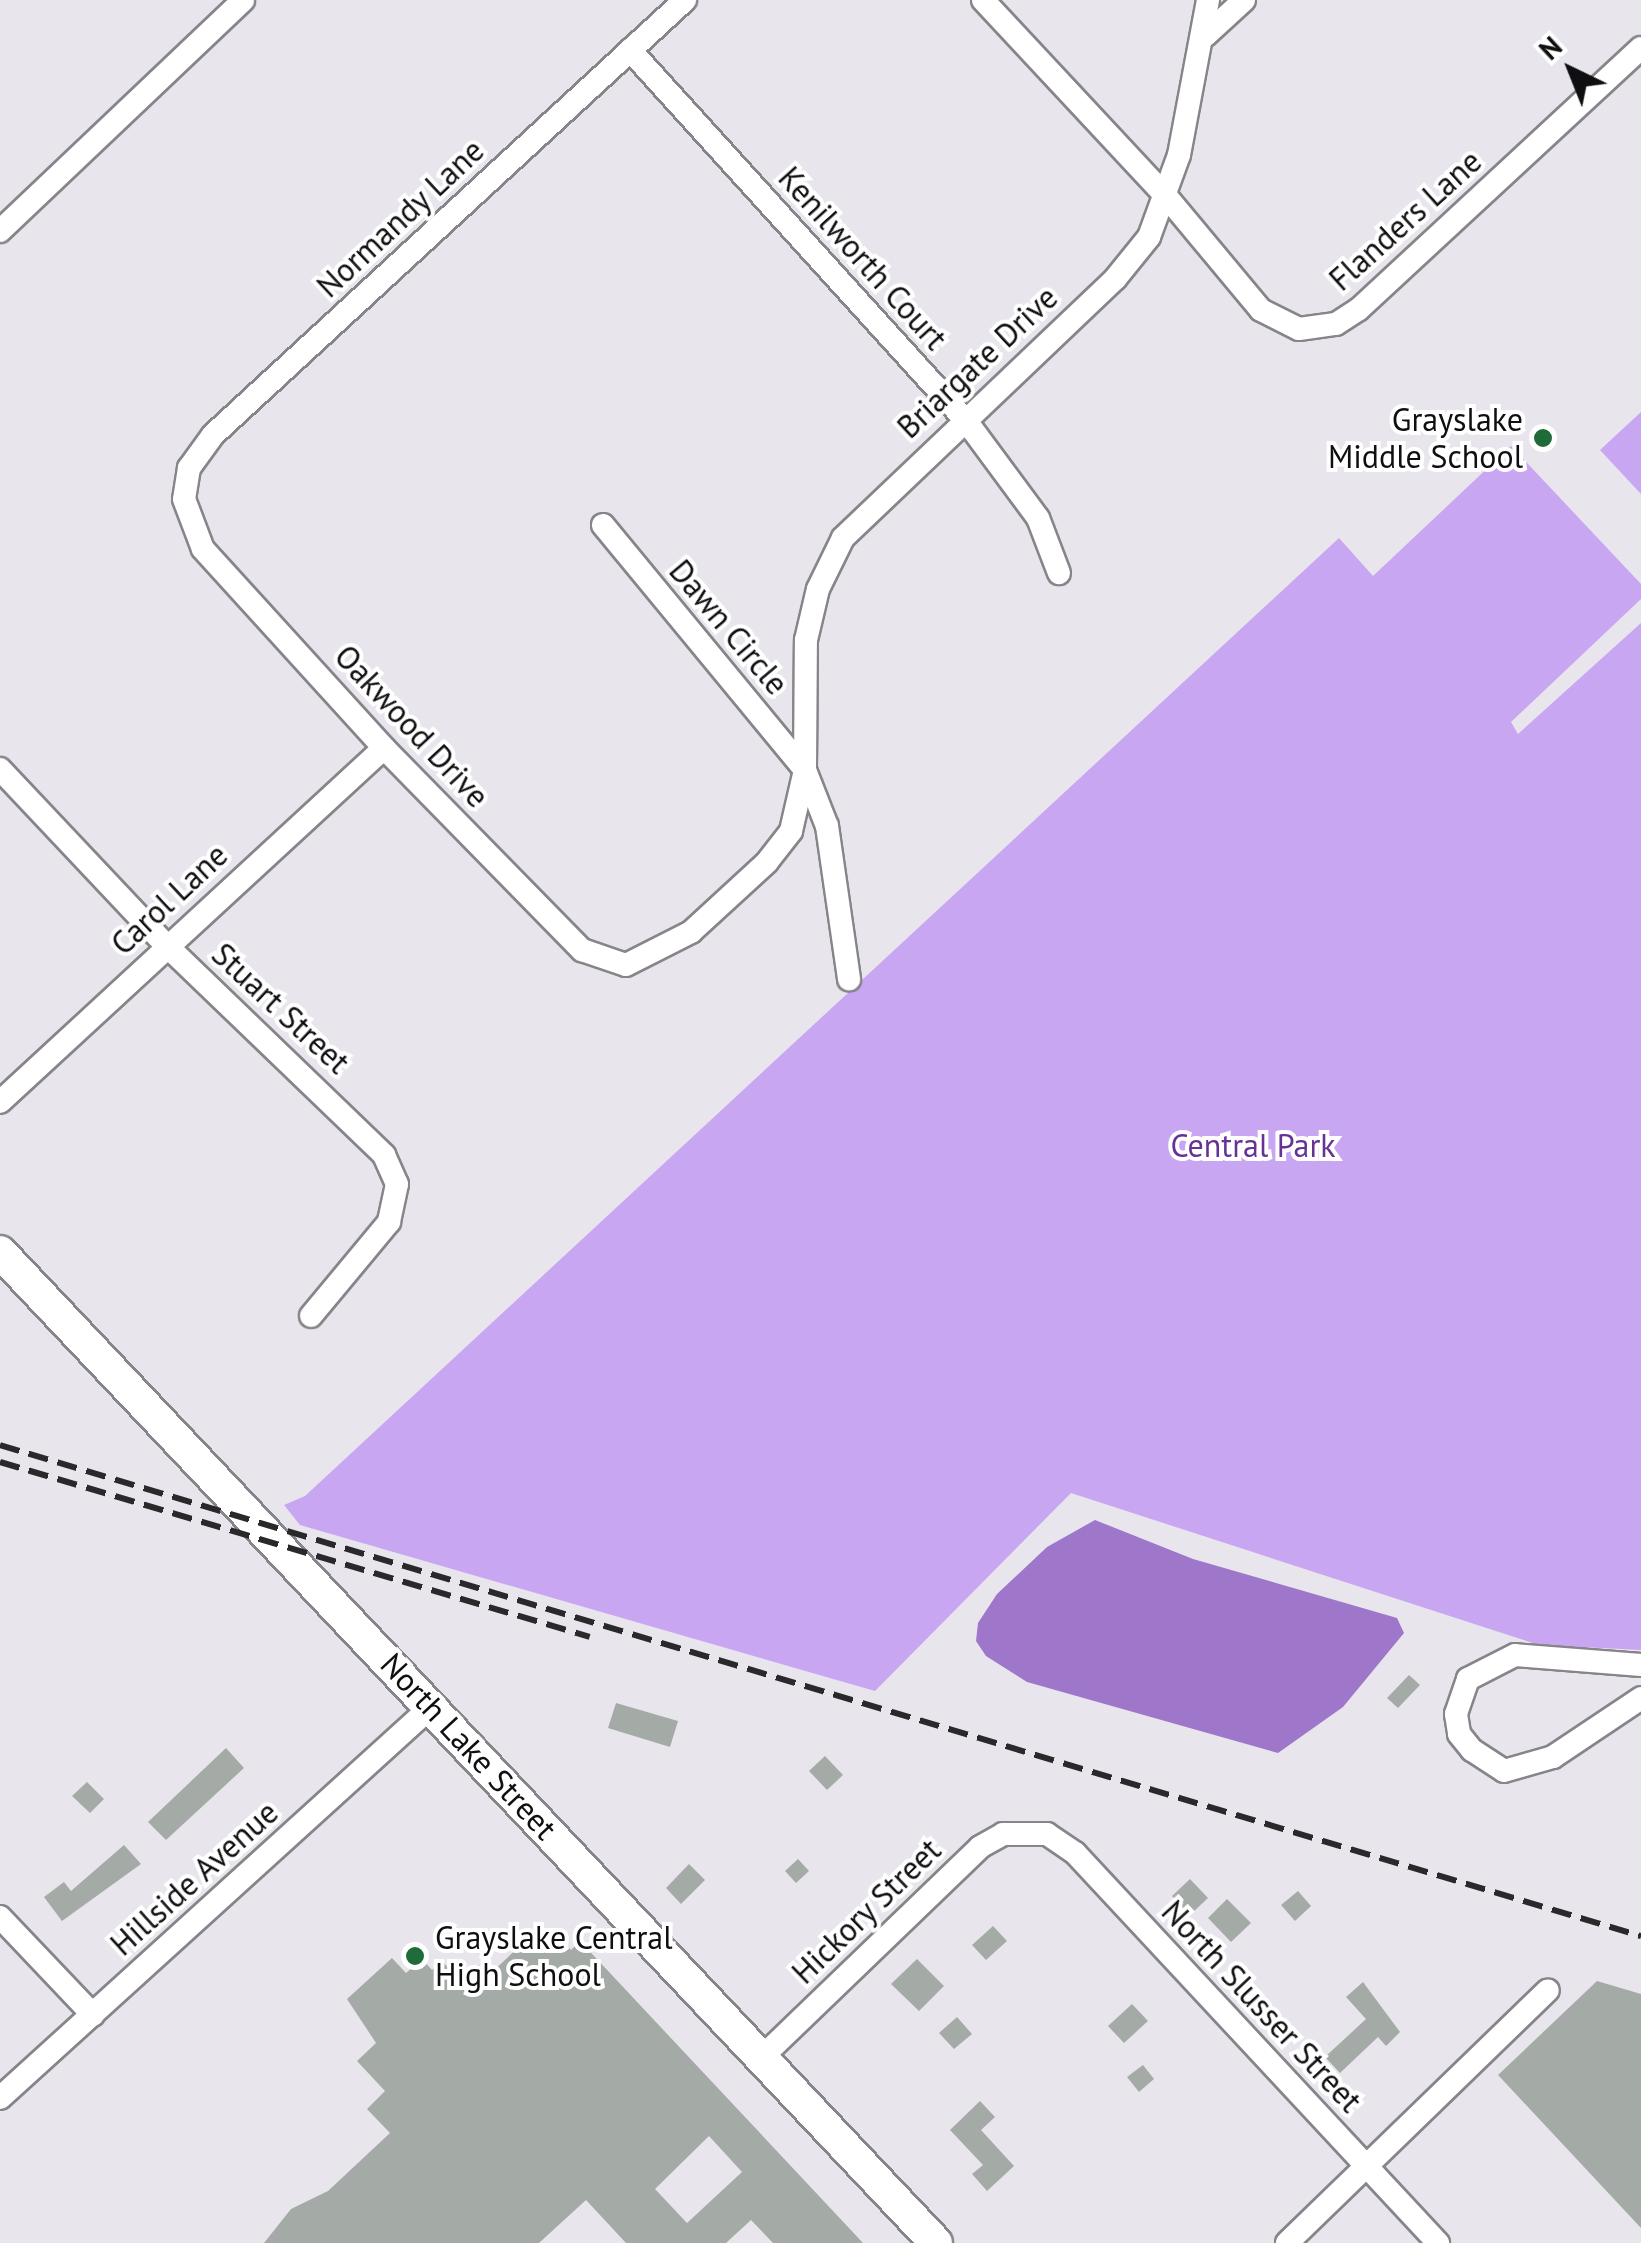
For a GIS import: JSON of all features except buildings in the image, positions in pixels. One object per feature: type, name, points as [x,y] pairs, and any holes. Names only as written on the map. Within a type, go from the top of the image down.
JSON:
[{"type":"street","points":[[0,231],[243,0]]},
{"type":"street","name":"Normandy Lane","points":[[184,500],[189,468],[213,434],[685,0]]},
{"type":"street","name":"Flanders Lane","points":[[984,0],[1166,196],[1261,310],[1298,329],[1336,324],[1641,48]]},
{"type":"street","name":"Briargate Drive","points":[[626,965],[691,932],[767,862],[790,831],[805,770],[806,640],[818,588],[843,538],[964,418],[1115,279],[1149,237],[1166,196],[1205,36],[1208,0]]},
{"type":"street","points":[[1205,36],[1244,0]]},
{"type":"street","name":"Kenilworth Court","points":[[630,50],[964,418],[1038,518],[1059,573]]},
{"type":"street","name":"Oakwood Drive","points":[[184,500],[203,549],[384,748],[582,950],[626,965]]},
{"type":"street","name":"Dawn Circle","points":[[603,525],[805,770]]},
{"type":"street","name":"Carol Lane","points":[[0,1102],[384,748]]},
{"type":"street","name":"Stuart Street","points":[[0,768],[166,945],[350,1118],[384,1156],[397,1184],[390,1222],[311,1316]]},
{"type":"street","name":"Briargate Drive","points":[[805,770],[827,826],[849,979]]},
{"type":"street","name":"North Lake Street","points":[[0,1252],[936,2243]]},
{"type":"street","points":[[1641,1665],[1515,1655],[1468,1679],[1456,1714],[1459,1734],[1472,1750],[1504,1772],[1554,1757],[1641,1698]]},
{"type":"street","name":"Hillside Avenue","points":[[0,2098],[432,1706]]},
{"type":"street","name":"Hickory Street","points":[[761,2058],[980,1847],[1028,1830]]},
{"type":"street","name":"North Slusser Street","points":[[1028,1830],[1075,1853],[1438,2243]]},
{"type":"street","points":[[0,1917],[92,2015]]},
{"type":"street","points":[[1287,2243],[1548,1990]]},
{"type":"green space","points":[[1641,412],[1641,494],[1600,450]]},
{"type":"green space","name":"Central Park","points":[[1511,446],[1641,584],[1641,599],[1511,722],[1518,734],[1641,623],[1641,1650],[1539,1645],[1071,1493],[875,1691],[300,1525],[284,1505],[305,1496],[1339,538],[1373,576]]},
{"type":"shaded area","points":[[1095,1520],[1193,1559],[1397,1618],[1404,1633],[1343,1707],[1278,1753],[1027,1682],[986,1656],[976,1641],[978,1623],[997,1594],[1047,1547]]},
{"type":"railway","points":[[0,1445],[1641,1936]]},
{"type":"railway","points":[[0,1462],[590,1637]]},
{"type":"place","name":"Grayslake Middle School","points":[[1543,438]]},
{"type":"place","name":"Grayslake Central High School","points":[[415,1956]]}]
